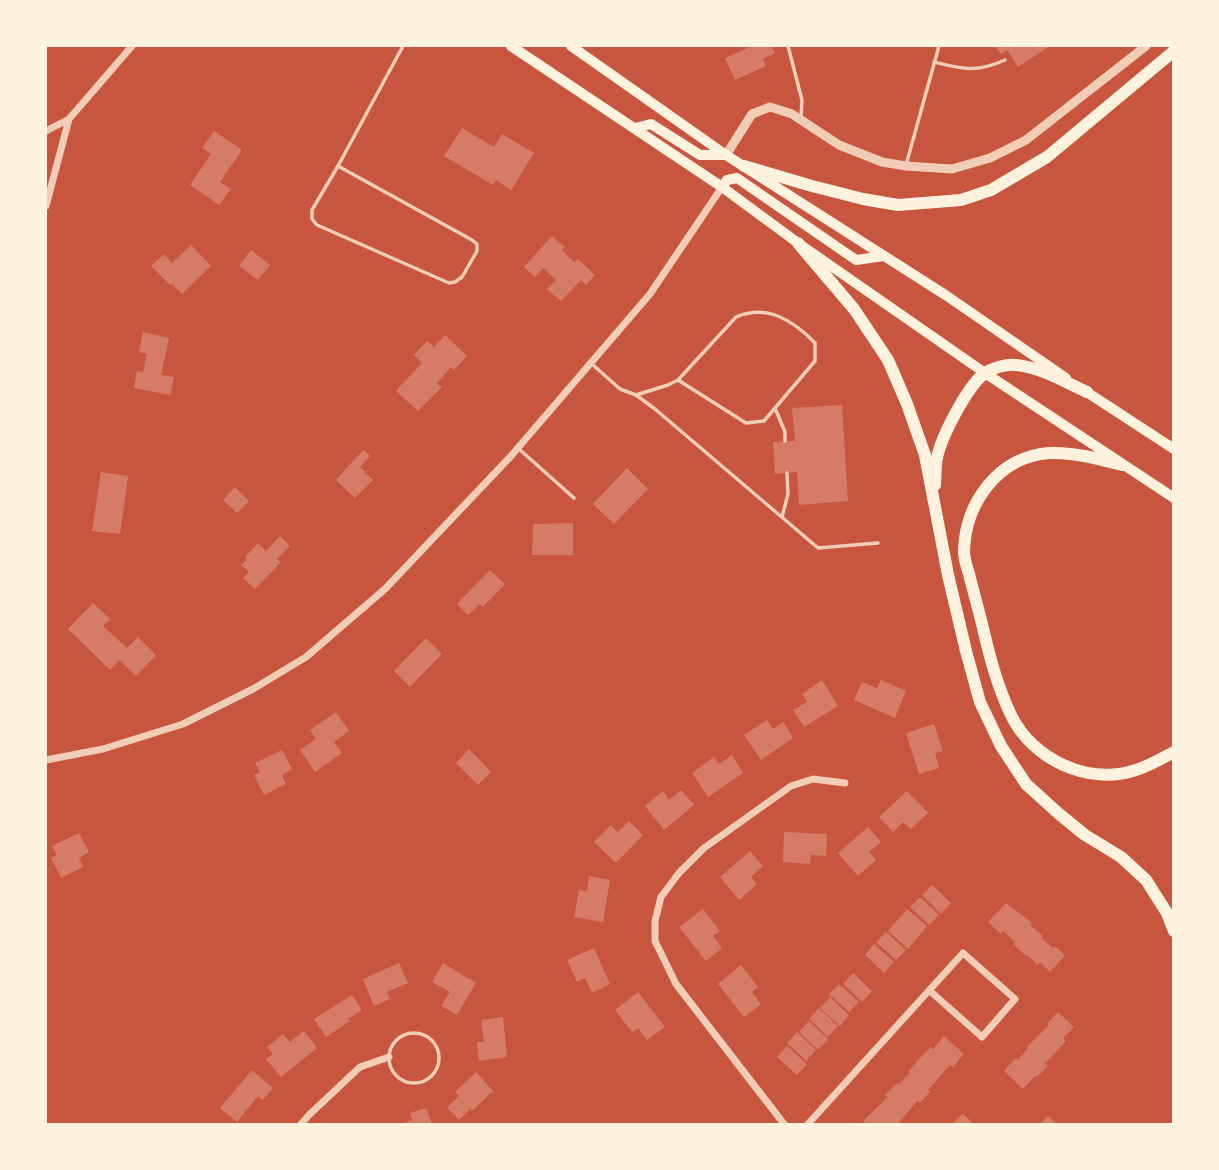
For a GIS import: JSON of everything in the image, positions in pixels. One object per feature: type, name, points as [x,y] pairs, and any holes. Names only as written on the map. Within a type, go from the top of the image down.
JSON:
[{"type":"highway","points":[[744,166],[863,199],[898,205],[961,200],[992,190],[1047,158],[1174,51]]},
{"type":"highway","points":[[798,243],[854,309],[888,360],[907,404],[925,455],[948,575],[980,702],[1001,746],[1026,784],[1085,835],[1121,857],[1146,880],[1167,913],[1174,931]]},
{"type":"highway","points":[[934,502],[937,457],[954,416],[985,373],[1003,366],[1016,365],[1039,371],[1087,392]]},
{"type":"highway","points":[[1122,465],[1083,456],[1051,453],[1016,462],[982,491],[968,522],[964,554],[985,639],[1011,717],[1042,753],[1061,765],[1086,774],[1110,775],[1134,771],[1174,752]]},
{"type":"main road","points":[[511,46],[722,187],[985,373],[1174,498]]},
{"type":"main road","points":[[571,46],[726,155],[947,296],[1174,449]]},
{"type":"main road","points":[[635,128],[651,124],[700,155],[726,155]]},
{"type":"main road","points":[[722,187],[727,180],[737,178],[856,260],[884,256]]},
{"type":"street","points":[[46,131],[69,119],[132,46]]},
{"type":"street","points":[[726,155],[752,114],[771,107],[792,114],[839,145],[882,162],[952,169],[990,158],[1026,140],[1146,46]]},
{"type":"street","points":[[46,206],[69,119]]},
{"type":"street","points":[[46,760],[103,749],[183,724],[253,690],[306,657],[385,589],[518,447],[650,293],[722,187]]},
{"type":"street","points":[[784,1125],[676,984],[655,942],[655,921],[660,897],[704,848],[791,786],[813,779],[845,783]]},
{"type":"street","points":[[808,1125],[963,953],[1015,999],[982,1037],[930,990]]},
{"type":"street","points":[[301,1125],[360,1067],[389,1056]]},
{"type":"lane","points":[[338,166],[477,244],[477,250],[462,277],[449,283],[317,225],[312,219],[312,210],[403,46]]},
{"type":"lane","points":[[788,46],[802,100],[801,120]]},
{"type":"lane","points":[[906,166],[939,46]]},
{"type":"lane","points":[[934,62],[978,69],[1004,60]]},
{"type":"lane","points":[[636,396],[678,380],[736,317],[748,312],[771,313],[804,332],[814,343],[816,361],[764,421],[746,424],[678,380]]},
{"type":"lane","points":[[590,363],[620,389],[655,409],[818,548],[878,543]]},
{"type":"lane","points":[[775,408],[785,432],[785,442]]},
{"type":"lane","points":[[518,447],[574,498]]},
{"type":"lane","points":[[782,517],[788,494],[787,473]]},
{"type":"lane","points":[[418,1033],[433,1041],[439,1056],[435,1073],[426,1080],[415,1083],[394,1073],[389,1056],[391,1048],[402,1036],[418,1033]]},
{"type":"building","points":[[752,46],[771,46],[775,53],[763,59],[766,66],[735,80],[725,58]]},
{"type":"building","points":[[995,46],[1050,46],[1018,67],[1007,50],[1001,54]]},
{"type":"building","points":[[462,128],[494,147],[502,134],[534,153],[511,190],[496,180],[493,185],[444,156]]},
{"type":"building","points":[[214,131],[242,150],[220,182],[231,189],[219,205],[190,185],[211,154],[202,148]]},
{"type":"building","points":[[552,236],[565,247],[562,250],[574,262],[578,259],[595,275],[586,285],[581,280],[561,301],[547,289],[556,280],[543,268],[535,277],[524,267]]},
{"type":"building","points":[[191,245],[211,266],[182,294],[151,266],[164,254],[172,263]]},
{"type":"building","points":[[251,250],[270,265],[258,280],[239,266]]},
{"type":"building","points":[[143,332],[169,338],[161,375],[174,377],[170,395],[134,388],[137,371],[143,372],[147,354],[139,352]]},
{"type":"building","points":[[445,335],[467,356],[454,370],[451,367],[437,383],[442,387],[418,411],[396,391],[422,363],[414,355],[427,341],[434,347]]},
{"type":"building","points":[[842,405],[848,501],[799,505],[797,472],[775,474],[773,442],[795,441],[792,408]]},
{"type":"building","points":[[363,450],[370,456],[360,467],[373,480],[355,498],[336,480]]},
{"type":"building","points":[[627,468],[648,489],[614,524],[593,504]]},
{"type":"building","points":[[101,472],[128,476],[120,534],[92,531]]},
{"type":"building","points":[[235,487],[249,501],[237,513],[223,500]]},
{"type":"building","points":[[573,523],[573,555],[532,555],[533,524]]},
{"type":"building","points":[[280,536],[290,546],[277,559],[281,562],[255,589],[243,578],[249,572],[241,565],[258,543],[266,551]]},
{"type":"building","points":[[490,570],[505,584],[483,607],[480,604],[468,615],[457,604]]},
{"type":"building","points":[[93,603],[110,619],[103,626],[127,648],[138,637],[156,655],[136,676],[119,660],[110,670],[68,629]]},
{"type":"building","points":[[426,638],[442,654],[410,687],[394,671]]},
{"type":"building","points":[[822,680],[838,706],[804,727],[793,710],[807,702],[802,694]]},
{"type":"building","points":[[881,680],[906,691],[895,718],[854,700],[862,682],[877,688]]},
{"type":"building","points":[[336,712],[349,731],[334,742],[342,753],[315,772],[300,750],[316,739],[310,730]]},
{"type":"building","points":[[767,720],[773,729],[783,722],[793,738],[761,760],[744,735]]},
{"type":"building","points":[[934,724],[943,751],[935,753],[939,768],[919,774],[906,733]]},
{"type":"building","points":[[469,749],[491,772],[478,785],[456,763]]},
{"type":"building","points":[[282,750],[292,769],[282,775],[286,784],[264,795],[254,775],[260,772],[255,763]]},
{"type":"building","points":[[732,755],[743,773],[708,797],[692,773],[714,757],[719,764]]},
{"type":"building","points":[[681,790],[694,805],[664,830],[645,806],[663,791],[669,800]]},
{"type":"building","points":[[907,791],[928,813],[911,829],[903,822],[893,832],[879,817]]},
{"type":"building","points":[[629,821],[643,835],[616,863],[594,842],[611,825],[618,832]]},
{"type":"building","points":[[868,827],[881,842],[869,852],[876,860],[858,876],[838,853]]},
{"type":"building","points":[[784,832],[827,834],[826,856],[811,855],[810,864],[783,862]]},
{"type":"building","points":[[79,833],[89,852],[79,858],[83,867],[61,878],[51,858],[57,855],[52,846]]},
{"type":"building","points":[[750,851],[763,866],[751,877],[757,884],[739,900],[720,877]]},
{"type":"building","points":[[589,876],[610,880],[603,922],[574,917],[579,890],[587,891]]},
{"type":"building","points":[[932,885],[951,903],[941,914],[922,895]]},
{"type":"building","points":[[920,897],[939,915],[929,925],[910,907]]},
{"type":"building","points":[[1006,903],[1032,923],[1030,925],[1043,936],[1041,938],[1065,955],[1050,972],[1040,962],[1038,965],[1026,956],[1003,931],[1001,934],[988,922]]},
{"type":"building","points":[[703,909],[720,931],[713,936],[722,948],[706,961],[679,927]]},
{"type":"building","points":[[907,909],[927,926],[908,949],[888,931]]},
{"type":"building","points":[[886,932],[906,950],[896,960],[876,942]]},
{"type":"building","points":[[874,944],[894,962],[884,973],[865,955]]},
{"type":"building","points":[[594,948],[610,984],[592,993],[585,978],[577,982],[567,960]]},
{"type":"building","points":[[399,963],[408,983],[387,992],[390,999],[374,1006],[363,979]]},
{"type":"building","points":[[443,963],[476,983],[457,1015],[441,1006],[450,992],[432,982]]},
{"type":"building","points":[[741,965],[758,987],[752,992],[761,1004],[744,1017],[718,984]]},
{"type":"building","points":[[853,973],[872,991],[862,1002],[843,984]]},
{"type":"building","points":[[839,984],[859,1002],[849,1012],[829,994]]},
{"type":"building","points":[[638,992],[665,1027],[647,1040],[638,1028],[632,1032],[615,1010]]},
{"type":"building","points":[[352,995],[362,1010],[326,1037],[314,1019]]},
{"type":"building","points":[[830,997],[849,1015],[840,1026],[820,1008]]},
{"type":"building","points":[[819,1008],[838,1026],[828,1037],[809,1019]]},
{"type":"building","points":[[1058,1012],[1074,1027],[1063,1038],[1066,1041],[1045,1064],[1048,1066],[1023,1089],[1004,1071],[1016,1058],[1018,1060]]},
{"type":"building","points":[[503,1017],[507,1057],[479,1061],[477,1042],[484,1042],[481,1020]]},
{"type":"building","points":[[809,1021],[828,1039],[818,1050],[799,1032]]},
{"type":"building","points":[[304,1031],[317,1048],[281,1077],[266,1059],[273,1054],[267,1047],[283,1034],[290,1042]]},
{"type":"building","points":[[797,1032],[816,1050],[806,1061],[787,1043]]},
{"type":"building","points":[[944,1036],[964,1054],[953,1067],[950,1065],[928,1090],[930,1092],[920,1103],[917,1101],[898,1124],[864,1124],[863,1121],[888,1097],[885,1095],[910,1073],[908,1072],[919,1059],[931,1047],[933,1049]]},
{"type":"building","points":[[787,1046],[807,1064],[797,1075],[777,1057]]},
{"type":"building","points":[[252,1070],[273,1088],[263,1100],[258,1096],[237,1122],[220,1108]]},
{"type":"building","points":[[476,1072],[493,1091],[459,1120],[447,1107],[459,1096],[455,1092]]},
{"type":"building","points":[[426,1108],[432,1124],[401,1124],[412,1120],[410,1113]]},
{"type":"building","points":[[963,1114],[974,1124],[952,1124]]},
{"type":"building","points":[[1048,1116],[1056,1123],[1040,1124]]}]
